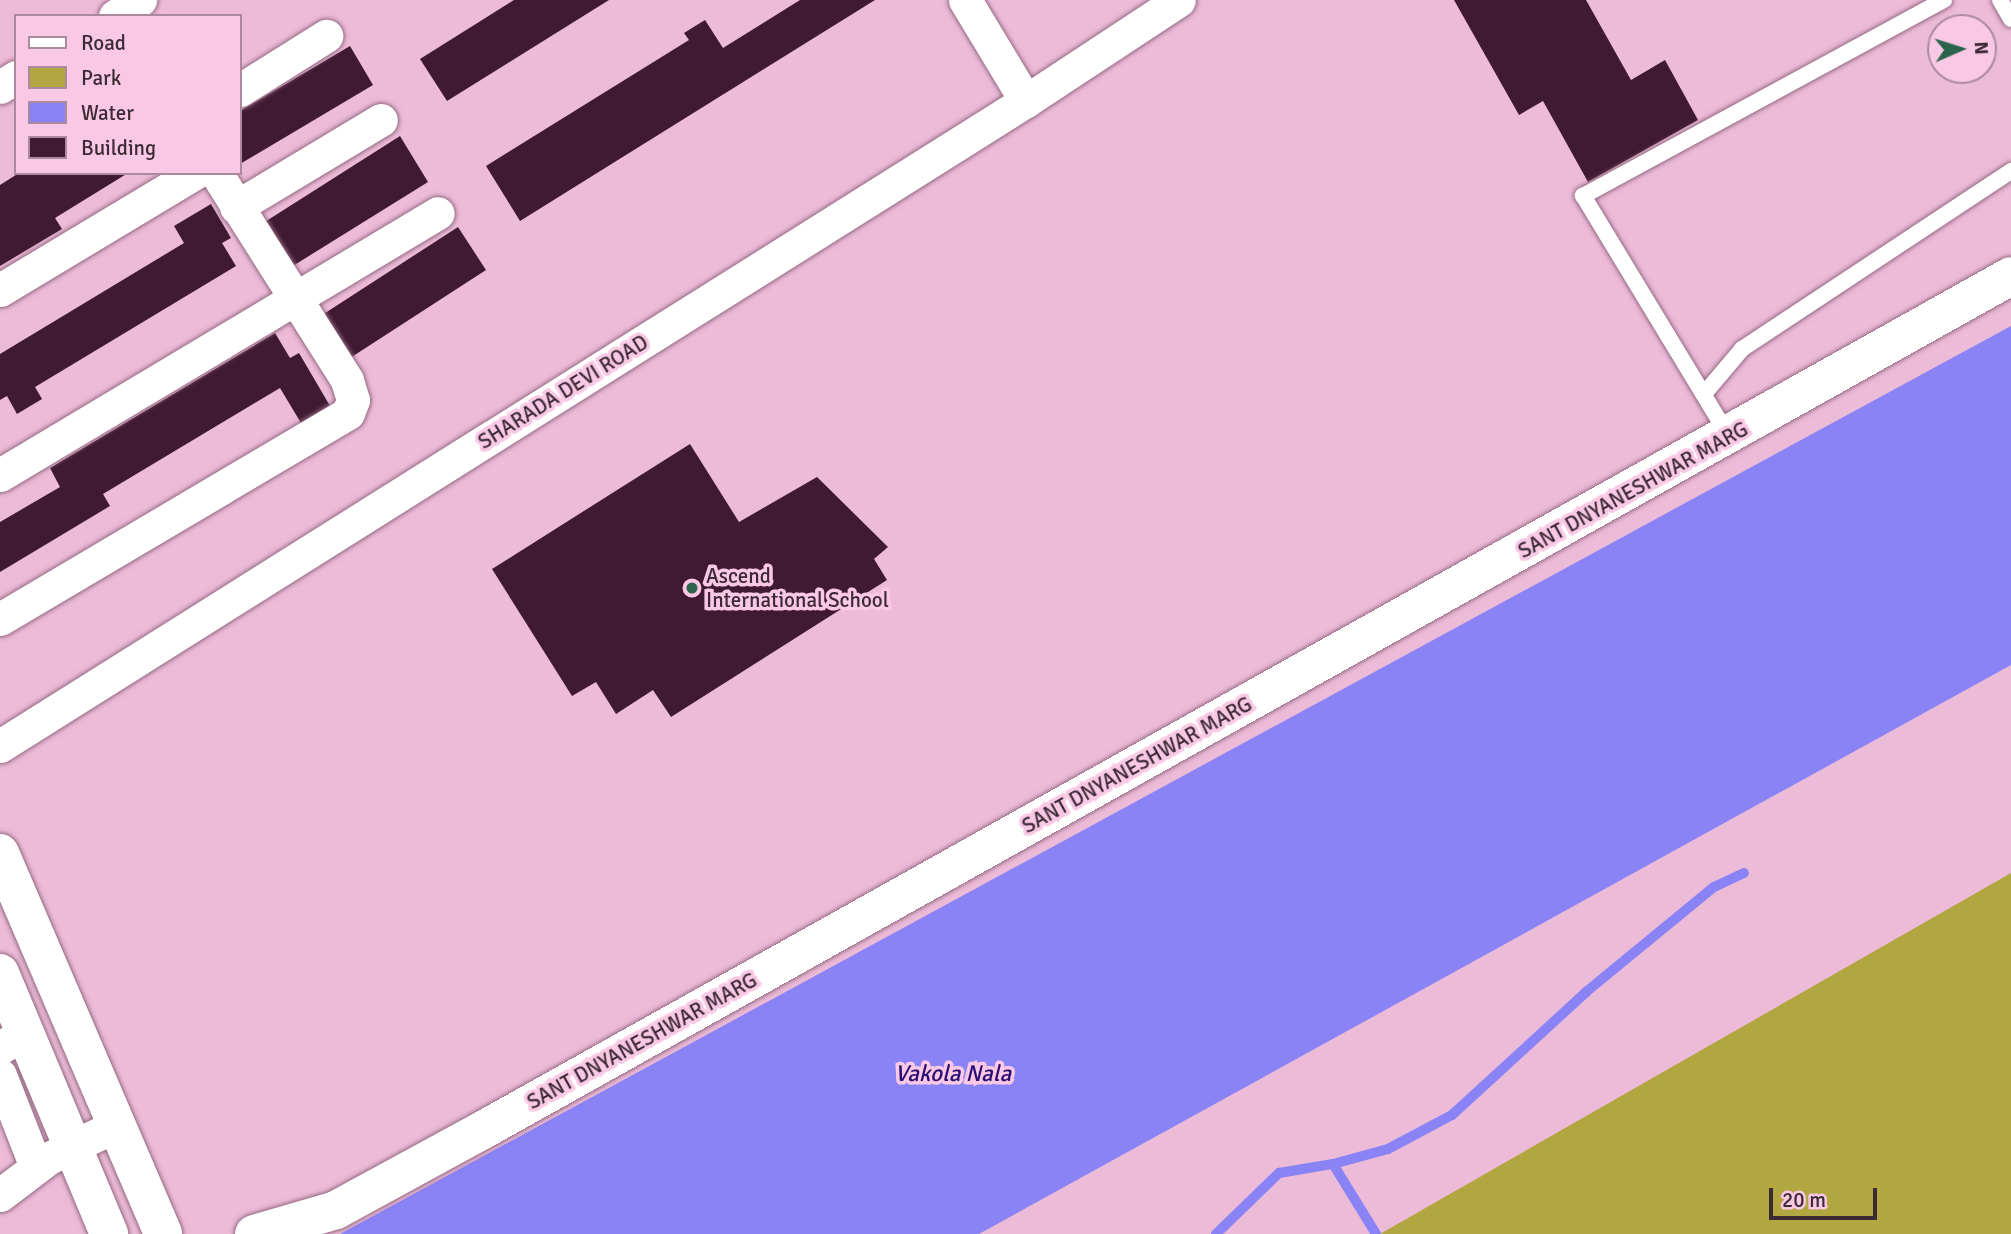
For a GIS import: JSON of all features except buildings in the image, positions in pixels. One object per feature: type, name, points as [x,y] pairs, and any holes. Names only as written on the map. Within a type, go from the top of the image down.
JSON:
[{"type":"street","points":[[965,0],[1026,101]]},
{"type":"street","name":"SHARADA DEVI ROAD","points":[[0,746],[1026,101],[1180,0]]},
{"type":"street","points":[[242,89],[326,36]]},
{"type":"street","points":[[236,207],[381,120]]},
{"type":"street","points":[[0,290],[192,175]]},
{"type":"street","points":[[0,619],[348,413],[353,401],[347,380],[216,175]]},
{"type":"street","points":[[0,475],[438,213]]},
{"type":"street","name":"SANT DNYANESHWAR MARG","points":[[254,1234],[336,1210],[397,1177],[1729,437],[2011,276]]},
{"type":"street","points":[[0,853],[163,1234]]},
{"type":"street","points":[[0,973],[12,1040],[70,1148],[108,1234]]},
{"type":"street","points":[[0,1075],[37,1167]]},
{"type":"street","points":[[0,1195],[37,1167],[117,1125]]},
{"type":"lane","points":[[1729,437],[1583,196],[1944,0]]},
{"type":"lane","points":[[2000,0],[2011,19]]},
{"type":"lane","points":[[1704,394],[1742,349],[2011,170]]},
{"type":"green space","points":[[2011,873],[2011,1234],[1380,1234]]},
{"type":"water","name":"Vakola Nala","points":[[2011,326],[2011,665],[979,1234],[340,1234]]},
{"type":"waterway","points":[[1333,1164],[1388,1149],[1452,1115],[1586,992],[1714,887],[1744,873]]},
{"type":"waterway","points":[[1216,1234],[1279,1173],[1333,1164],[1376,1234]]},
{"type":"place","name":"Ascend International School","points":[[692,588]]}]
